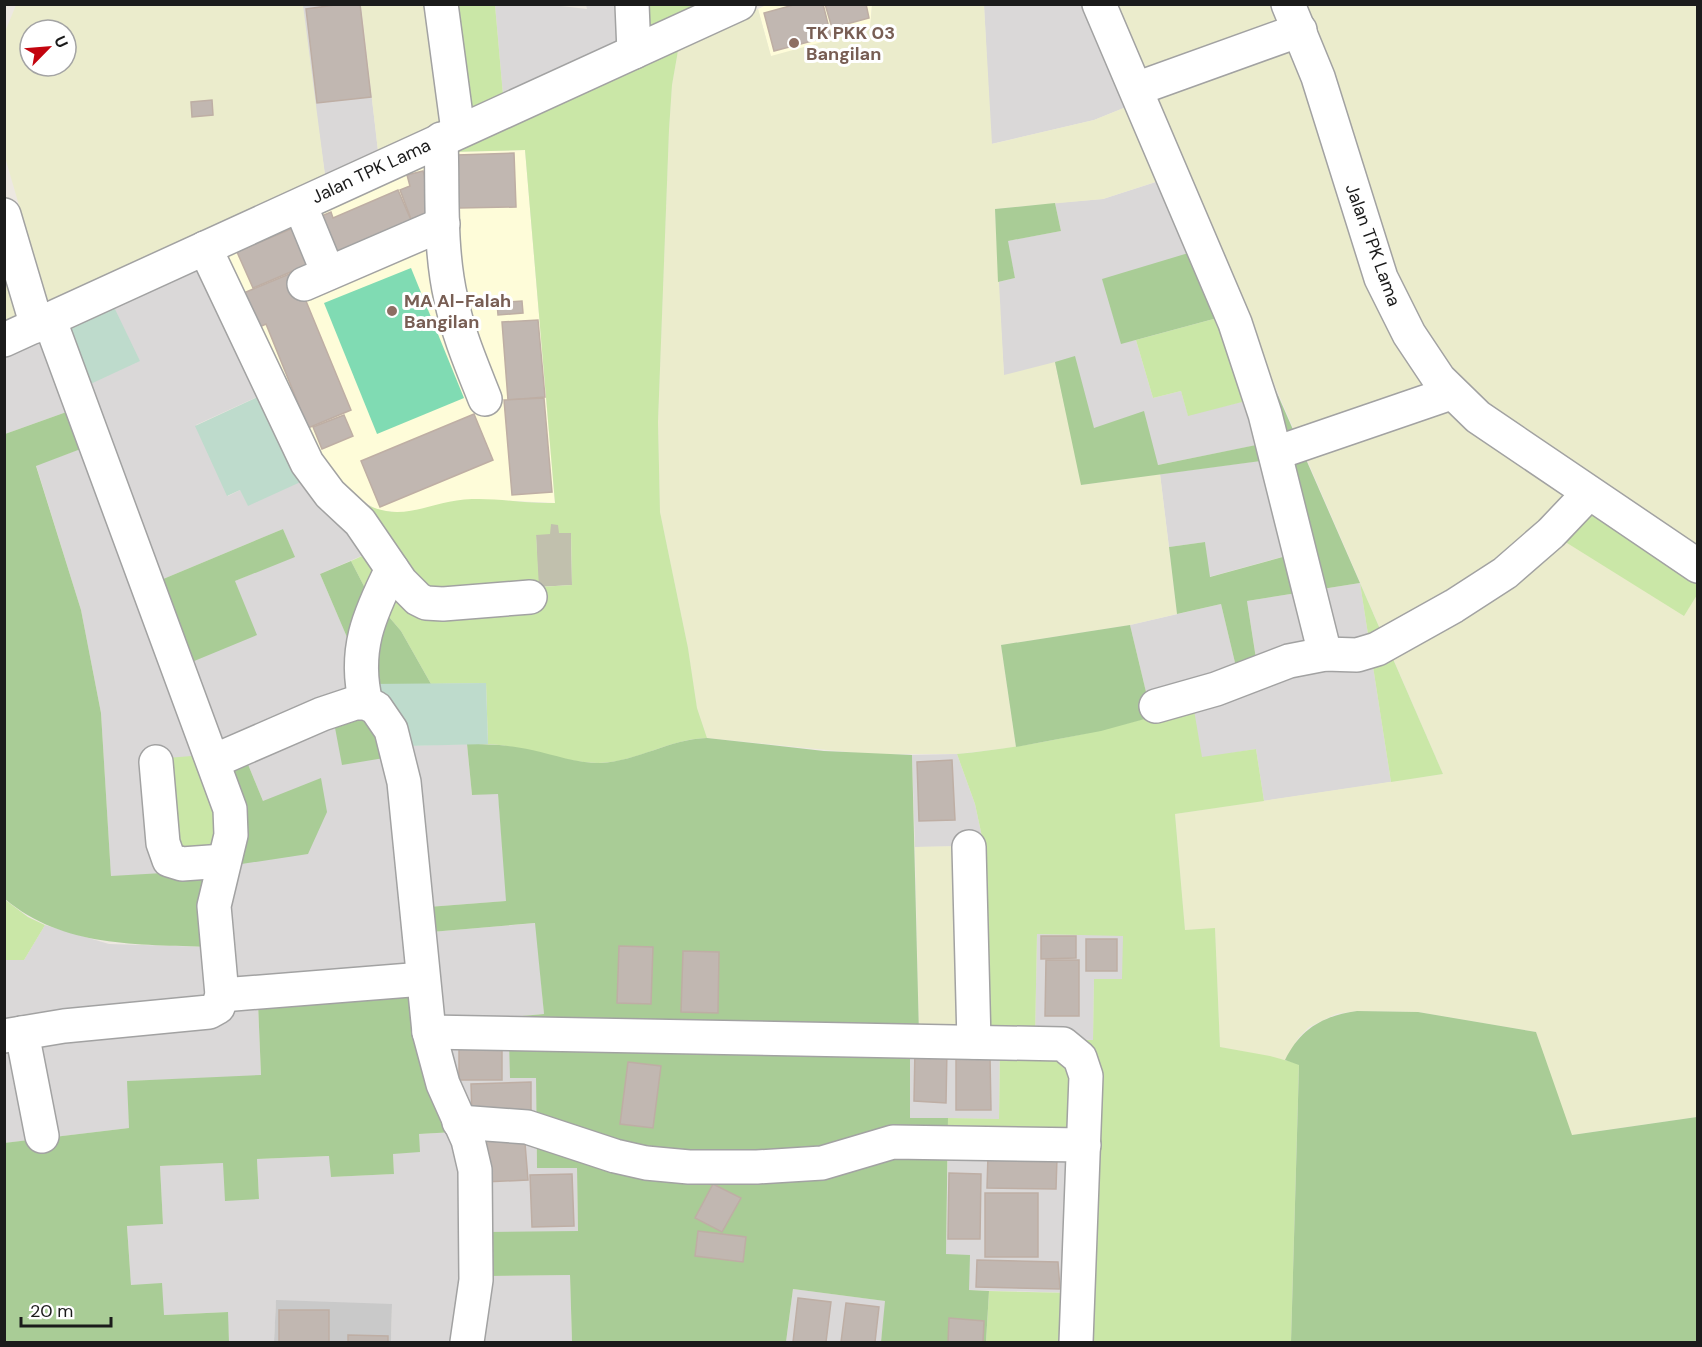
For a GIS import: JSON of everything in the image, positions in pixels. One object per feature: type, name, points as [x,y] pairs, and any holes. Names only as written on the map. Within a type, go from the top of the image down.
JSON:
[{"type":"street","points":[[441,4],[450,135],[443,224],[450,296],[465,351],[485,399]]},
{"type":"street","points":[[632,4],[634,52]]},
{"type":"street","name":"Jalan TPK Lama","points":[[4,340],[44,324],[450,135],[739,4]]},
{"type":"street","points":[[1099,4],[1235,323],[1276,453],[1325,654]]},
{"type":"street","points":[[1136,89],[1294,17]]},
{"type":"street","name":"Jalan TPK Lama","points":[[1294,17],[1318,77],[1381,278],[1408,334],[1438,379],[1478,417],[1698,566]]},
{"type":"street","points":[[4,215],[44,324],[214,760],[232,819],[231,836],[214,906],[222,995],[218,1007],[209,1012],[13,1035],[42,1136]]},
{"type":"street","points":[[305,217],[316,278],[443,224]]},
{"type":"street","points":[[205,248],[307,463],[330,494],[360,522],[410,592],[426,603],[530,597]]},
{"type":"street","points":[[1276,453],[1451,393]]},
{"type":"street","points":[[1156,706],[1216,689],[1289,661],[1325,654],[1348,656],[1371,651],[1454,606],[1516,564],[1589,493]]},
{"type":"street","points":[[366,703],[360,666],[363,640],[371,612],[392,569]]},
{"type":"street","points":[[214,760],[342,706],[366,703],[376,708],[385,717],[400,761],[410,829],[429,1032],[443,1084],[468,1140],[475,1170],[476,1280],[467,1342]]},
{"type":"street","points":[[156,762],[163,843],[169,860],[182,864],[224,861]]},
{"type":"street","points":[[969,847],[974,1042]]},
{"type":"street","points":[[222,995],[423,979]]},
{"type":"street","points":[[429,1032],[1052,1043],[1072,1049],[1080,1058],[1086,1076],[1076,1342]]},
{"type":"street","points":[[459,1122],[527,1127],[615,1156],[646,1163],[689,1167],[757,1167],[822,1163],[894,1142],[1084,1145]]},
{"type":"shaded area","name":"TK PKK 03 Bangilan","points":[[768,4],[872,5],[870,29],[771,57],[758,9]]},
{"type":"shaded area","points":[[16,5],[303,5],[325,175],[47,302],[5,157],[5,32]]},
{"type":"shaded area","points":[[301,5],[361,5],[378,151],[325,175]]},
{"type":"shaded area","points":[[361,5],[431,5],[445,120],[378,151]]},
{"type":"shaded area","points":[[495,5],[552,5],[587,9],[586,5],[622,5],[623,40],[503,95]]},
{"type":"shaded area","points":[[872,5],[984,5],[992,144],[1094,120],[1151,97],[1112,5],[1273,5],[1384,313],[1582,500],[1683,616],[1697,595],[1697,1117],[1571,1135],[1536,1032],[1418,1012],[1357,1011],[1336,1014],[1309,1027],[1299,1037],[1285,1060],[1220,1047],[1215,929],[1185,930],[1175,814],[1443,774],[1183,173],[1103,199],[995,209],[1004,375],[1055,362],[1082,485],[1160,474],[1177,614],[1130,625],[1001,645],[1016,747],[957,754],[868,754],[707,738],[697,708],[688,648],[660,512],[658,422],[669,130],[672,85],[679,45],[758,9],[771,56],[870,29]]},
{"type":"shaded area","points":[[984,5],[1112,5],[1151,97],[1094,120],[991,144]]},
{"type":"shaded area","points":[[1301,5],[1697,5],[1697,552],[1515,430],[1458,379],[1402,296]]},
{"type":"shaded area","name":"MA Al-Falah Bangilan","points":[[525,150],[555,503],[491,500],[403,513],[377,510],[348,491],[304,433],[222,255],[451,152]]},
{"type":"shaded area","points":[[1184,173],[1215,245],[1121,343],[1136,340],[1153,398],[1181,391],[1188,415],[1277,393],[1287,439],[1158,465],[1004,376],[998,282],[1015,278],[1007,241],[1061,231],[1055,203],[1103,199]]},
{"type":"shaded area","points":[[222,255],[279,387],[196,425],[228,496],[240,490],[329,469],[348,491],[375,515],[389,544],[320,574],[372,695],[219,748],[187,664],[235,581],[294,556],[283,529],[156,582],[84,387],[113,305]]},
{"type":"shaded area","points":[[4,262],[23,321],[4,328]]},
{"type":"shaded area","points":[[113,305],[140,361],[84,387],[63,328]]},
{"type":"shaded area","points":[[46,337],[72,410],[5,434],[5,355]]},
{"type":"shaded area","points":[[279,387],[329,469],[248,506],[240,490],[227,496],[195,426]]},
{"type":"shaded area","points":[[86,447],[193,727],[215,870],[111,877],[101,713],[81,610],[36,465]]},
{"type":"shaded area","points":[[1290,457],[1308,550],[1209,577],[1205,542],[1169,547],[1160,474]]},
{"type":"shaded area","points":[[550,524],[558,524],[571,533],[572,585],[538,587],[536,534],[550,534]]},
{"type":"shaded area","points":[[1360,583],[1391,782],[1264,801],[1256,749],[1202,758],[1152,717],[1130,625],[1221,604],[1237,671],[1257,664],[1247,601]]},
{"type":"shaded area","points":[[486,683],[488,744],[408,746],[367,684]]},
{"type":"shaded area","points":[[333,717],[390,757],[412,970],[231,986],[227,894],[263,801],[245,757]]},
{"type":"shaded area","points":[[467,744],[472,795],[498,793],[507,901],[428,907],[408,746]]},
{"type":"shaded area","points":[[957,754],[975,804],[984,846],[915,847],[912,755]]},
{"type":"shaded area","points":[[963,846],[966,1036],[919,1035],[915,847]]},
{"type":"shaded area","points":[[536,923],[544,1014],[441,1023],[431,932]]},
{"type":"shaded area","points":[[45,925],[109,944],[210,947],[214,998],[5,1027],[4,960],[24,960]]},
{"type":"shaded area","points":[[1037,934],[1123,935],[1123,979],[1094,979],[1093,1040],[1035,1038]]},
{"type":"shaded area","points":[[258,1003],[261,1076],[128,1081],[129,1128],[5,1143],[5,1044],[226,1011]]},
{"type":"shaded area","points":[[444,1040],[509,1041],[536,1077],[537,1168],[577,1168],[578,1232],[486,1232]]},
{"type":"shaded area","points":[[910,1046],[1000,1047],[999,1119],[909,1118]]},
{"type":"shaded area","points":[[455,1132],[463,1152],[458,1342],[391,1342],[392,1305],[276,1301],[274,1342],[229,1342],[227,1312],[164,1315],[131,1285],[127,1225],[163,1224],[160,1166],[223,1163],[259,1199],[257,1159],[330,1156],[331,1177],[394,1174],[393,1154],[419,1134]]},
{"type":"shaded area","points":[[948,1149],[1078,1151],[1072,1293],[969,1290],[946,1254]]},
{"type":"shaded area","points":[[570,1275],[572,1342],[477,1342],[486,1276]]},
{"type":"shaded area","points":[[793,1289],[886,1301],[881,1342],[786,1342]]},
{"type":"shaded area","points":[[276,1300],[392,1304],[391,1342],[274,1342]]},
{"type":"green space","points":[[645,4],[703,5],[646,30]]},
{"type":"green space","points":[[452,5],[495,5],[503,95],[465,113]]},
{"type":"green space","points":[[679,45],[672,85],[669,130],[658,422],[660,512],[688,648],[697,708],[707,738],[679,742],[627,759],[599,763],[488,744],[486,683],[431,684],[401,631],[366,590],[351,561],[389,544],[375,516],[364,503],[378,509],[404,512],[457,500],[472,499],[555,503],[525,150],[451,152]],"holes":[[[551,524],[558,525],[559,533],[571,533],[572,585],[539,587],[536,535],[550,534]]]},
{"type":"green space","points":[[1055,203],[1061,231],[1008,241],[1015,278],[998,282],[995,209]]},
{"type":"green space","points":[[1215,245],[1243,311],[1121,344],[1102,279]]},
{"type":"green space","points":[[411,268],[464,398],[377,434],[324,303]]},
{"type":"green space","points":[[1243,311],[1277,393],[1188,416],[1181,391],[1153,398],[1136,340]]},
{"type":"green space","points":[[1075,356],[1094,428],[1144,411],[1158,465],[1286,439],[1277,393],[1360,583],[1247,601],[1257,665],[1237,671],[1221,604],[1177,614],[1169,547],[1205,542],[1210,577],[1308,550],[1290,457],[1081,485],[1055,362]]},
{"type":"green space","points":[[72,410],[86,447],[36,466],[81,610],[101,713],[111,876],[215,870],[210,947],[129,943],[76,935],[51,927],[5,899],[5,434]]},
{"type":"green space","points":[[1582,500],[1697,579],[1697,595],[1684,616],[1551,533]]},
{"type":"green space","points":[[283,529],[295,557],[235,581],[257,635],[187,664],[156,582]]},
{"type":"green space","points":[[351,561],[366,590],[401,631],[431,684],[367,684],[320,574]]},
{"type":"green space","points":[[1360,583],[1443,774],[1391,782]]},
{"type":"green space","points":[[1130,625],[1152,717],[1101,731],[1016,747],[1001,645]]},
{"type":"green space","points":[[1193,704],[1202,757],[1256,749],[1264,801],[1175,814],[1185,930],[1215,928],[1220,1047],[1299,1064],[1291,1342],[1085,1342],[1080,1040],[1093,1040],[1094,979],[1122,979],[1123,936],[1037,934],[1035,1038],[966,1036],[984,846],[975,804],[957,754],[1076,735]]},
{"type":"green space","points":[[359,712],[390,757],[342,765],[333,717]]},
{"type":"green space","points":[[707,738],[824,751],[912,755],[919,1035],[441,1023],[544,1014],[535,923],[431,932],[428,907],[506,901],[498,794],[472,795],[467,744],[516,747],[574,760],[600,763],[628,758],[680,742]]},
{"type":"green space","points":[[204,755],[221,848],[177,852],[167,758]]},
{"type":"green space","points":[[245,757],[263,801],[321,778],[327,812],[308,854],[235,865],[225,766]]},
{"type":"green space","points":[[4,899],[28,917],[45,925],[24,960],[5,960]]},
{"type":"green space","points":[[414,991],[455,1132],[419,1134],[420,1152],[393,1154],[394,1174],[331,1177],[329,1156],[257,1159],[259,1199],[225,1201],[223,1163],[160,1166],[163,1224],[127,1226],[131,1285],[162,1283],[164,1315],[228,1312],[229,1342],[5,1342],[4,1143],[129,1128],[127,1081],[261,1075],[258,1003]]},
{"type":"green space","points":[[1357,1011],[1418,1012],[1536,1032],[1572,1135],[1697,1117],[1697,1342],[1291,1342],[1299,1065],[1285,1060],[1298,1040],[1314,1025],[1334,1016]]},
{"type":"green space","points":[[509,1041],[910,1046],[910,1118],[948,1118],[946,1254],[970,1255],[969,1290],[989,1291],[986,1342],[881,1342],[885,1301],[793,1289],[786,1342],[572,1342],[570,1275],[486,1276],[486,1232],[578,1231],[577,1168],[537,1168],[536,1078],[510,1078]]},
{"type":"green space","points":[[1000,1047],[1072,1057],[1078,1151],[948,1149],[948,1118],[999,1119]]},
{"type":"green space","points":[[989,1291],[1072,1293],[1070,1342],[986,1342]]},
{"type":"building","points":[[360,4],[371,97],[317,103],[306,9]]},
{"type":"building","points":[[797,4],[823,4],[831,36],[774,51],[764,13]]},
{"type":"building","points":[[825,4],[866,4],[869,18],[832,28]]},
{"type":"building","points":[[212,100],[213,115],[192,117],[191,102]]},
{"type":"building","points":[[514,153],[516,207],[459,208],[457,155]]},
{"type":"building","points":[[423,171],[434,210],[411,219],[400,190],[410,186],[407,175]]},
{"type":"building","points":[[398,190],[414,227],[327,263],[310,221],[331,212],[333,218]]},
{"type":"building","points":[[305,223],[321,259],[253,288],[237,252]]},
{"type":"building","points":[[294,272],[351,410],[308,428],[266,324],[253,330],[239,295]]},
{"type":"building","points":[[522,301],[523,313],[498,315],[497,303]]},
{"type":"building","points":[[538,320],[545,397],[508,400],[502,322]]},
{"type":"building","points":[[544,398],[552,492],[512,495],[504,400]]},
{"type":"building","points":[[474,414],[493,460],[380,507],[361,461]]},
{"type":"building","points":[[344,415],[353,436],[322,449],[313,427]]},
{"type":"building","points":[[952,760],[955,820],[919,821],[917,762]]},
{"type":"building","points":[[1041,936],[1076,936],[1076,958],[1041,959]]},
{"type":"building","points":[[1086,939],[1117,939],[1117,971],[1086,971]]},
{"type":"building","points":[[619,946],[653,947],[651,1004],[617,1003]]},
{"type":"building","points":[[683,951],[719,952],[718,1013],[681,1012]]},
{"type":"building","points":[[1046,960],[1079,960],[1079,1016],[1045,1016]]},
{"type":"building","points":[[459,1045],[502,1045],[502,1080],[459,1080]]},
{"type":"building","points":[[915,1048],[947,1049],[946,1103],[914,1101]]},
{"type":"building","points":[[956,1056],[990,1057],[991,1110],[956,1110]]},
{"type":"building","points":[[628,1062],[661,1066],[653,1128],[620,1124]]},
{"type":"building","points":[[531,1082],[531,1115],[472,1116],[471,1084]]},
{"type":"building","points":[[524,1131],[528,1180],[485,1182],[482,1134]]},
{"type":"building","points":[[988,1155],[1057,1158],[1056,1189],[987,1188]]},
{"type":"building","points":[[949,1173],[981,1174],[980,1239],[948,1239]]},
{"type":"building","points":[[572,1174],[574,1226],[532,1227],[530,1175]]},
{"type":"building","points":[[713,1184],[741,1198],[722,1232],[695,1218]]},
{"type":"building","points":[[985,1193],[1038,1193],[1038,1257],[985,1257]]},
{"type":"building","points":[[698,1231],[746,1237],[743,1262],[695,1256]]},
{"type":"building","points":[[977,1260],[1058,1262],[1060,1289],[976,1287]]},
{"type":"building","points":[[798,1298],[831,1302],[826,1342],[793,1342]]},
{"type":"building","points":[[846,1303],[879,1307],[875,1342],[841,1342]]},
{"type":"building","points":[[279,1310],[329,1310],[329,1342],[279,1342]]},
{"type":"building","points":[[949,1318],[984,1321],[983,1342],[948,1342]]},
{"type":"building","points":[[348,1335],[388,1336],[388,1342],[348,1342]]},
{"type":"place","name":"TK PKK 03 Bangilan","points":[[794,43]]},
{"type":"place","name":"MA Al-Falah Bangilan","points":[[392,311]]}]
